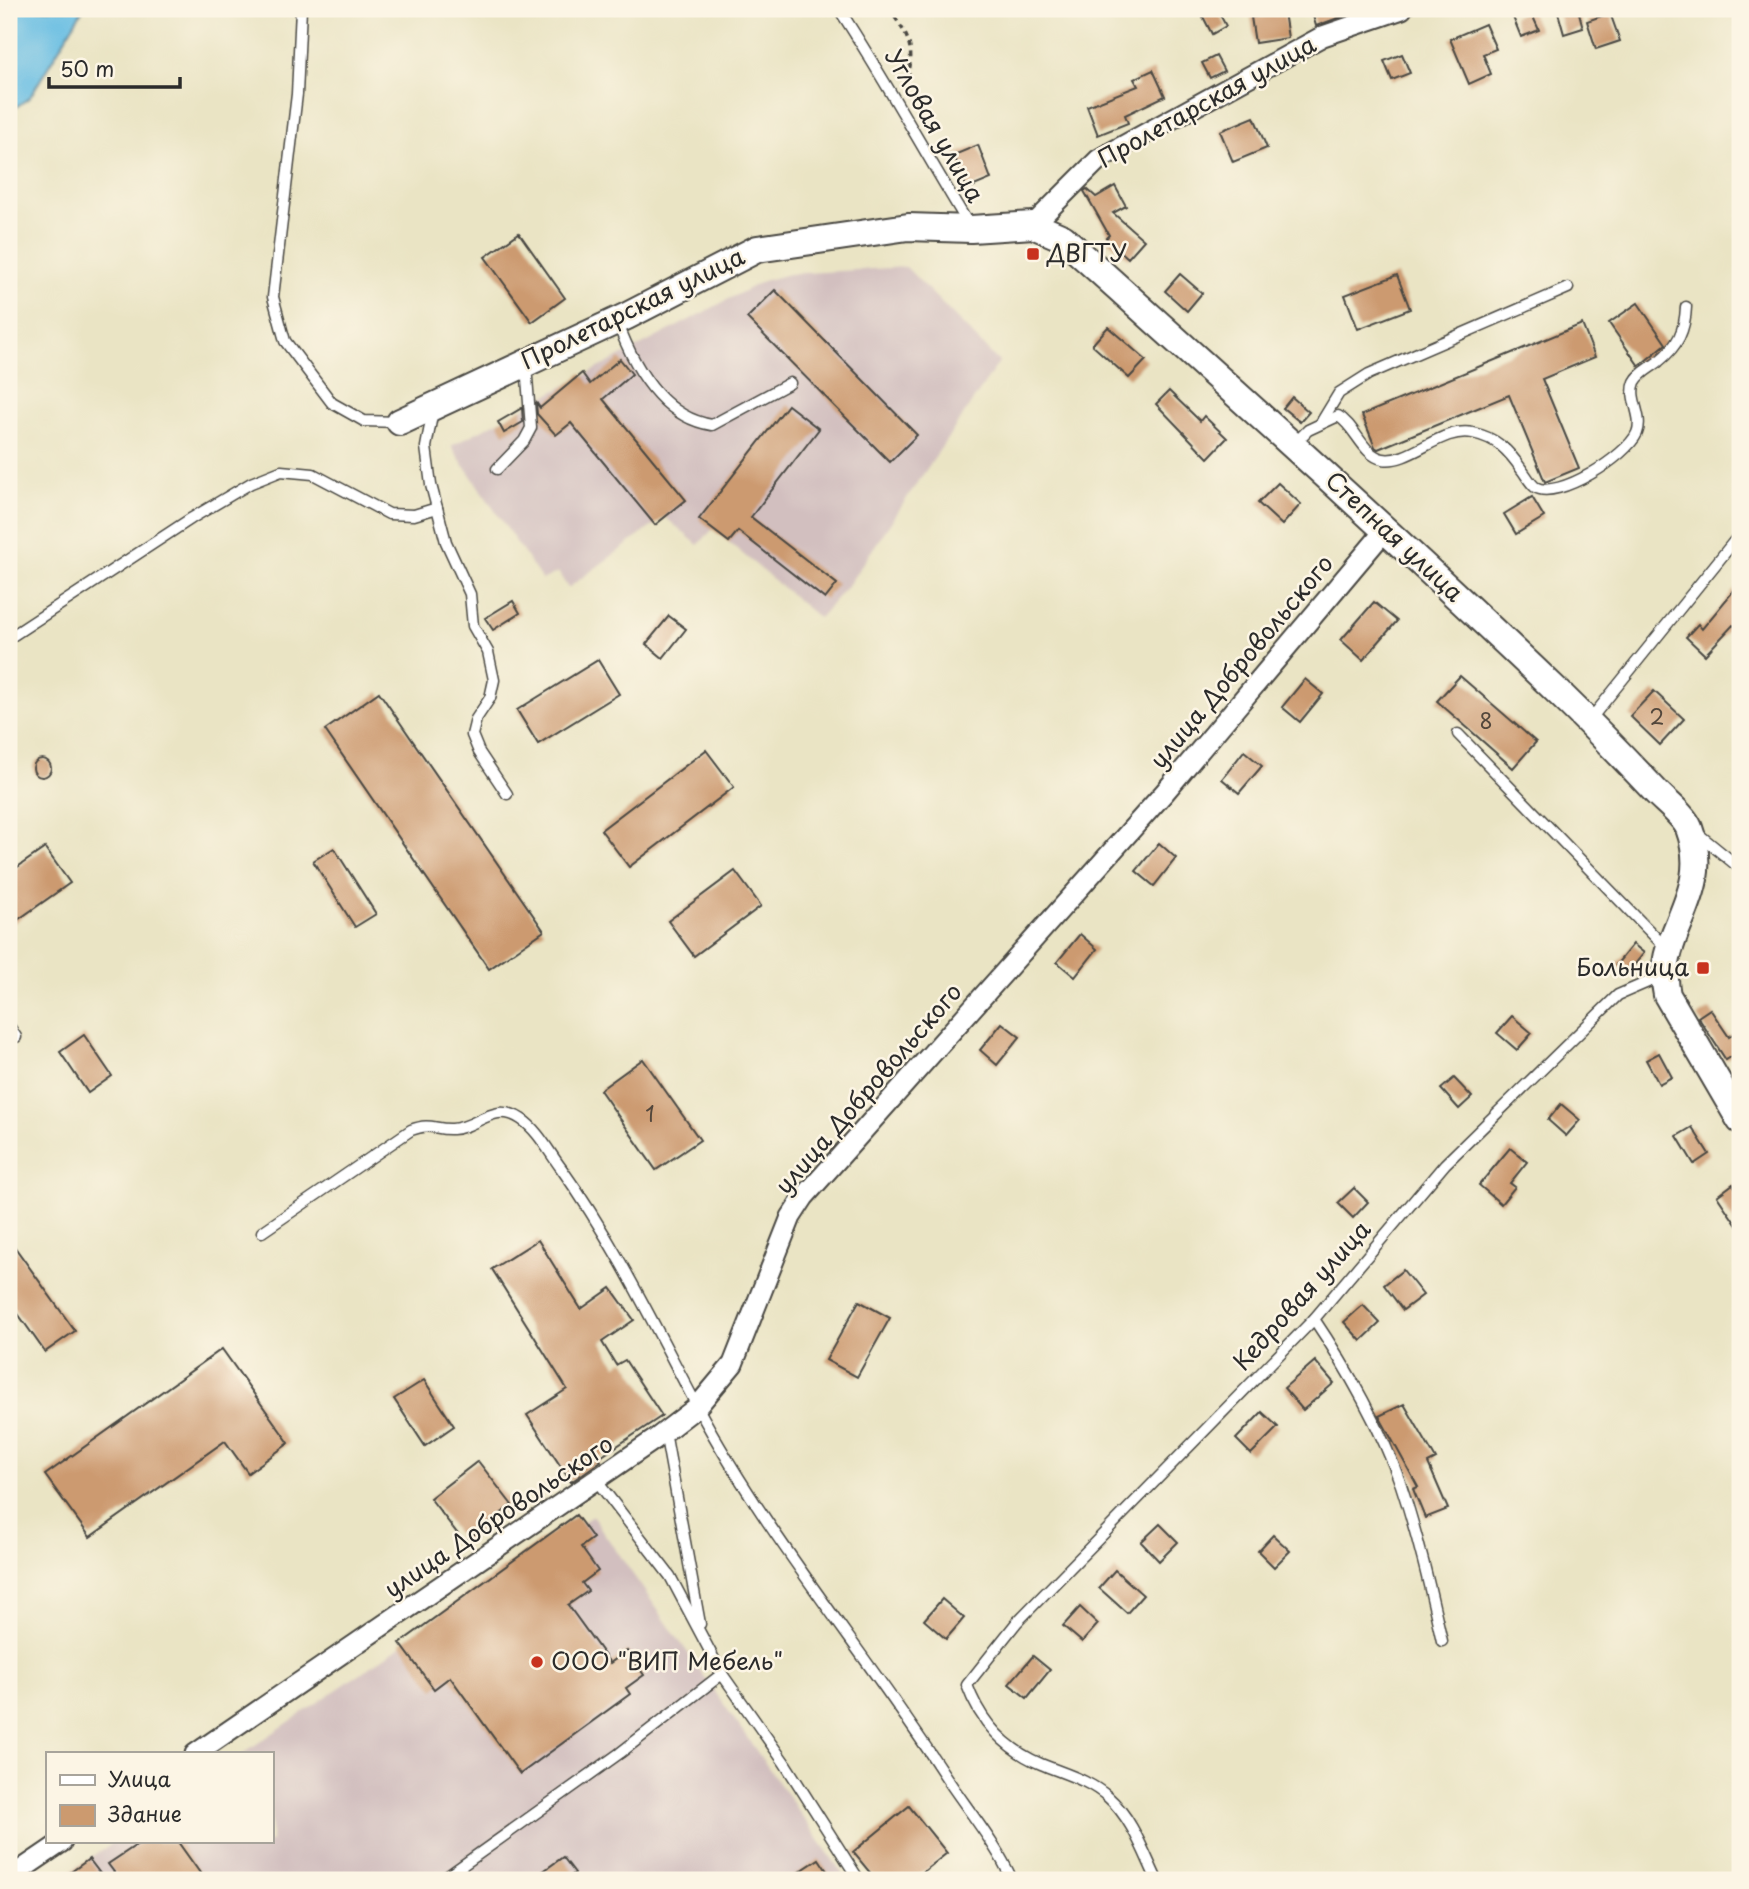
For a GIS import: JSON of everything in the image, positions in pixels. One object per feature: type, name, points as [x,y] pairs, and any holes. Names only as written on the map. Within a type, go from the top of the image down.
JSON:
[{"type":"street","name":"Пролетарская улица","points":[[400,422],[616,321],[757,249],[908,228],[971,229],[1033,225],[1099,159],[1324,36],[1402,9]]},
{"type":"street","name":"Степная улица","points":[[1033,225],[1063,238],[1387,528],[1589,722],[1688,825]]},
{"type":"street","name":"улица Добровольского","points":[[198,1752],[596,1480],[697,1407],[733,1364],[790,1217],[804,1197],[1164,793],[1387,528]]},
{"type":"street","points":[[1688,825],[1697,858],[1693,893],[1666,963],[1667,995],[1740,1120]]},
{"type":"street","points":[[18,1876],[61,1843]]},
{"type":"lane","points":[[301,9],[297,94],[273,297],[285,341],[332,402],[364,421],[400,422]]},
{"type":"lane","name":"Угловая улица","points":[[839,9],[883,76],[900,113],[971,229]]},
{"type":"lane","points":[[1321,422],[1339,393],[1369,373],[1568,288]]},
{"type":"lane","points":[[1293,444],[1321,422],[1338,416],[1347,421],[1373,454],[1381,459],[1393,459],[1441,438],[1469,432],[1490,437],[1508,450],[1533,486],[1546,491],[1558,489],[1608,464],[1628,447],[1638,431],[1638,414],[1632,394],[1636,380],[1661,360],[1685,329],[1686,307]]},
{"type":"lane","points":[[616,321],[629,354],[657,393],[683,415],[699,423],[712,425],[790,383]]},
{"type":"lane","points":[[497,469],[524,441],[531,428],[526,361]]},
{"type":"lane","points":[[433,406],[426,447],[437,508],[446,542],[470,594],[473,626],[488,652],[494,680],[472,735],[479,752],[507,794]]},
{"type":"lane","points":[[9,638],[192,518],[251,483],[281,471],[313,474],[389,514],[414,515],[437,508]]},
{"type":"lane","points":[[1589,722],[1740,534]]},
{"type":"lane","points":[[1458,734],[1666,963]]},
{"type":"lane","name":"Степная улица","points":[[1688,825],[1740,868]]},
{"type":"lane","name":"Кедровая улица","points":[[1157,1880],[1132,1829],[1109,1798],[1077,1777],[1038,1763],[1002,1741],[975,1708],[967,1685],[1017,1622],[1314,1319],[1445,1164],[1577,1031],[1618,995],[1666,963]]},
{"type":"lane","points":[[9,1026],[16,1037]]},
{"type":"lane","points":[[262,1232],[411,1130],[424,1125],[450,1130],[495,1112],[506,1112],[521,1119],[535,1132],[575,1187],[628,1275],[727,1461],[919,1735],[1012,1880]]},
{"type":"lane","points":[[1314,1319],[1347,1368],[1400,1482],[1424,1561],[1442,1641]]},
{"type":"lane","points":[[665,1432],[702,1636]]},
{"type":"lane","points":[[596,1480],[670,1576],[722,1674],[784,1762],[859,1880]]},
{"type":"lane","points":[[442,1880],[620,1753],[722,1674]]},
{"type":"path","points":[[889,9],[908,34],[912,47],[912,60],[900,113]]},
{"type":"shaded area","points":[[906,267],[999,362],[849,584],[819,618],[713,529],[698,545],[665,517],[568,588],[558,572],[542,580],[451,446],[763,281],[789,274]]},
{"type":"shaded area","points":[[592,1516],[847,1880],[57,1880],[112,1843],[273,1843],[273,1752],[245,1752]]},
{"type":"water","points":[[9,9],[83,9],[30,97],[9,112]]},
{"type":"building","points":[[1199,9],[1217,9],[1226,26],[1212,34]]},
{"type":"building","points":[[1311,9],[1363,9],[1316,26]]},
{"type":"building","points":[[1557,9],[1578,9],[1583,28],[1564,34]]},
{"type":"building","points":[[1530,10],[1539,30],[1521,37],[1513,17]]},
{"type":"building","points":[[1284,12],[1288,38],[1255,43],[1251,17]]},
{"type":"building","points":[[1610,13],[1620,41],[1596,49],[1587,21]]},
{"type":"building","points":[[1485,24],[1496,49],[1483,54],[1491,74],[1469,84],[1450,39]]},
{"type":"building","points":[[1402,54],[1410,73],[1392,80],[1384,61]]},
{"type":"building","points":[[1216,56],[1224,71],[1210,78],[1202,63]]},
{"type":"building","points":[[1153,70],[1165,96],[1125,115],[1128,123],[1098,135],[1087,106],[1138,86],[1134,79]]},
{"type":"building","points":[[1254,117],[1267,148],[1233,162],[1220,131]]},
{"type":"building","points":[[978,145],[991,179],[967,189],[954,155]]},
{"type":"building","points":[[1115,186],[1126,206],[1113,213],[1144,240],[1128,258],[1106,238],[1109,235],[1084,191],[1087,189],[1096,197]]},
{"type":"building","points":[[519,233],[565,298],[532,322],[485,257]]},
{"type":"building","points":[[1180,274],[1202,293],[1187,311],[1165,291]]},
{"type":"building","points":[[1397,275],[1410,309],[1358,329],[1345,295]]},
{"type":"building","points":[[775,290],[917,435],[890,462],[747,318]]},
{"type":"building","points":[[1638,303],[1666,344],[1639,366],[1609,323]]},
{"type":"building","points":[[1582,324],[1595,357],[1542,379],[1579,468],[1545,482],[1509,395],[1378,449],[1375,447],[1362,415]]},
{"type":"building","points":[[1108,327],[1146,360],[1129,378],[1092,345]]},
{"type":"building","points":[[620,359],[632,374],[603,399],[686,500],[655,525],[571,423],[556,435],[537,414],[536,402],[540,408],[582,373],[590,384]]},
{"type":"building","points":[[1169,391],[1200,421],[1204,416],[1227,438],[1208,458],[1156,404]]},
{"type":"building","points":[[1292,397],[1309,412],[1300,422],[1283,408]]},
{"type":"building","points":[[788,405],[819,429],[751,517],[837,584],[825,599],[738,531],[729,542],[699,519]]},
{"type":"building","points":[[522,408],[523,422],[504,433],[498,422]]},
{"type":"building","points":[[1278,483],[1301,504],[1282,525],[1258,503]]},
{"type":"building","points":[[1532,497],[1544,517],[1516,534],[1504,514]]},
{"type":"building","points":[[1740,583],[1740,630],[1733,625],[1705,655],[1686,637],[1698,624],[1702,629]]},
{"type":"building","points":[[513,601],[520,613],[493,630],[485,618]]},
{"type":"building","points":[[1374,602],[1397,621],[1363,660],[1341,640]]},
{"type":"building","points":[[669,616],[686,629],[663,658],[646,644]]},
{"type":"building","points":[[598,660],[619,694],[538,744],[517,710]]},
{"type":"building","points":[[1460,676],[1536,742],[1513,768],[1437,701]]},
{"type":"building","points":[[1305,679],[1323,694],[1300,722],[1282,707]]},
{"type":"building","points":[[1654,691],[1684,719],[1660,745],[1630,716]]},
{"type":"building","points":[[379,692],[544,931],[489,969],[325,730]]},
{"type":"building","points":[[706,750],[734,787],[629,867],[601,830]]},
{"type":"building","points":[[1244,751],[1262,766],[1239,793],[1222,779]]},
{"type":"building","points":[[38,759],[46,759],[51,768],[49,775],[38,777],[33,772],[33,764]]},
{"type":"building","points":[[1159,843],[1176,858],[1154,886],[1136,871]]},
{"type":"building","points":[[45,848],[70,883],[9,926],[9,873]]},
{"type":"building","points":[[334,848],[376,914],[355,927],[313,861]]},
{"type":"building","points":[[735,871],[761,906],[694,956],[668,921]]},
{"type":"building","points":[[1080,934],[1097,949],[1075,977],[1057,962]]},
{"type":"building","points":[[1633,944],[1644,953],[1627,974],[1616,965]]},
{"type":"building","points":[[1710,1009],[1729,1037],[1733,1034],[1740,1045],[1740,1051],[1726,1060],[1698,1017]]},
{"type":"building","points":[[1512,1016],[1532,1033],[1517,1050],[1497,1033]]},
{"type":"building","points":[[1002,1023],[1020,1037],[997,1065],[980,1050]]},
{"type":"building","points":[[84,1035],[112,1076],[88,1093],[60,1052]]},
{"type":"building","points":[[1659,1053],[1672,1077],[1659,1084],[1646,1060]]},
{"type":"building","points":[[643,1059],[700,1140],[656,1170],[600,1090]]},
{"type":"building","points":[[1454,1078],[1472,1097],[1459,1109],[1441,1089]]},
{"type":"building","points":[[1561,1104],[1580,1120],[1566,1136],[1548,1120]]},
{"type":"building","points":[[1692,1127],[1709,1154],[1694,1164],[1677,1136]]},
{"type":"building","points":[[1510,1148],[1527,1162],[1510,1183],[1515,1187],[1501,1204],[1479,1185]]},
{"type":"building","points":[[1733,1184],[1740,1195],[1740,1230],[1717,1196]]},
{"type":"building","points":[[1354,1188],[1368,1202],[1353,1218],[1338,1203]]},
{"type":"building","points":[[9,1239],[75,1331],[45,1352],[9,1301]]},
{"type":"building","points":[[538,1240],[581,1309],[611,1288],[634,1320],[602,1342],[616,1365],[625,1360],[662,1416],[599,1458],[601,1461],[571,1482],[527,1415],[567,1389],[492,1269]]},
{"type":"building","points":[[1403,1270],[1423,1295],[1403,1310],[1384,1285]]},
{"type":"building","points":[[859,1301],[890,1318],[857,1377],[826,1360]]},
{"type":"building","points":[[1363,1305],[1380,1323],[1361,1341],[1344,1322]]},
{"type":"building","points":[[222,1349],[289,1443],[248,1473],[225,1441],[90,1537],[45,1475]]},
{"type":"building","points":[[1315,1361],[1334,1383],[1303,1410],[1284,1388]]},
{"type":"building","points":[[424,1380],[454,1426],[425,1446],[394,1399]]},
{"type":"building","points":[[1404,1404],[1436,1459],[1428,1463],[1448,1509],[1425,1518],[1413,1489],[1418,1487],[1379,1416]]},
{"type":"building","points":[[1262,1412],[1278,1427],[1251,1454],[1236,1439]]},
{"type":"building","points":[[478,1461],[512,1505],[464,1542],[430,1498]]},
{"type":"building","points":[[576,1515],[593,1538],[581,1547],[598,1571],[582,1583],[588,1591],[568,1605],[610,1663],[627,1651],[644,1675],[626,1688],[630,1694],[520,1774],[450,1677],[434,1689],[400,1643]]},
{"type":"building","points":[[1160,1524],[1178,1542],[1159,1561],[1141,1542]]},
{"type":"building","points":[[1273,1535],[1290,1551],[1274,1567],[1258,1551]]},
{"type":"building","points":[[1115,1570],[1143,1595],[1127,1613],[1099,1588]]},
{"type":"building","points":[[942,1599],[964,1618],[946,1639],[924,1620]]},
{"type":"building","points":[[1080,1607],[1098,1624],[1082,1642],[1063,1626]]},
{"type":"building","points":[[1033,1656],[1050,1670],[1027,1698],[1009,1684]]},
{"type":"building","points":[[909,1806],[947,1853],[913,1880],[876,1880],[853,1852]]},
{"type":"building","points":[[140,1843],[179,1843],[205,1880],[120,1880],[108,1864]]},
{"type":"building","points":[[563,1857],[575,1873],[564,1880],[531,1880]]},
{"type":"building","points":[[89,1859],[105,1880],[60,1880]]},
{"type":"building","points":[[819,1859],[833,1880],[787,1880]]},
{"type":"place","name":"ДВГТУ","points":[[1033,254]]},
{"type":"place","name":"Больница","points":[[1703,968]]},
{"type":"place","name":"ООО \"ВИП Мебель\"","points":[[537,1662]]}]
